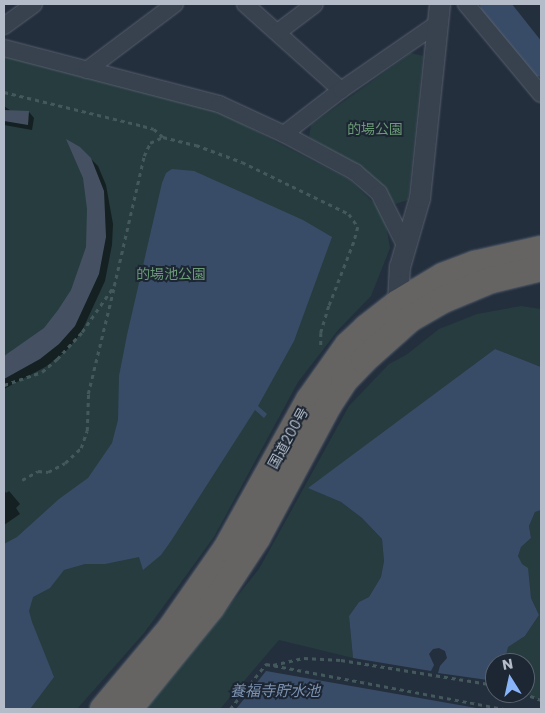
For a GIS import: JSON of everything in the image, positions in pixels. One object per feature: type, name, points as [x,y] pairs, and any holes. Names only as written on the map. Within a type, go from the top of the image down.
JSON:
[{"type":"highway","name":"国道200号","points":[[129,709],[184,644],[237,569],[257,538],[312,433],[344,381],[364,360],[404,311],[443,276],[474,264],[541,249]]},
{"type":"highway","name":"国道200号","points":[[103,709],[171,628],[226,549],[309,400],[348,345],[366,328],[404,311],[443,300],[491,280],[541,268]]},
{"type":"street","points":[[4,26],[34,4]]},
{"type":"street","points":[[87,70],[175,4]]},
{"type":"street","points":[[245,4],[341,90]]},
{"type":"street","points":[[278,32],[315,4]]},
{"type":"street","points":[[466,4],[541,94]]},
{"type":"street","points":[[284,134],[439,13]]},
{"type":"street","points":[[404,311],[400,267],[420,198],[439,13]]},
{"type":"street","points":[[4,48],[219,104],[284,134],[355,172],[379,194],[406,247]]},
{"type":"path","points":[[4,92],[154,129],[163,137],[182,140],[242,162],[349,214],[358,227],[329,306],[321,334],[320,350]]},
{"type":"path","points":[[22,480],[38,472],[48,472],[81,448],[87,431],[88,394],[144,156],[150,143],[163,137]]},
{"type":"path","points":[[4,385],[42,372],[57,359],[82,332],[114,286]]},
{"type":"path","points":[[272,665],[304,658],[341,660],[485,683]]},
{"type":"path","points":[[230,709],[266,664],[505,709]]},
{"type":"green space","name":"的場池公園","points":[[4,53],[213,109],[350,180],[377,206],[386,225],[390,248],[371,296],[339,329],[298,382],[214,537],[144,633],[77,709],[4,709]]},
{"type":"green space","name":"的場公園","points":[[411,53],[423,56],[408,200],[395,204],[378,181],[342,156],[309,137],[311,125]]},
{"type":"green space","points":[[521,306],[541,309],[541,367],[495,349],[309,488],[341,502],[362,518],[382,539],[384,561],[381,577],[369,597],[359,602],[349,616],[353,658],[279,640],[220,709],[146,709],[259,569],[349,406],[389,364],[406,355],[439,329],[477,314]]},
{"type":"green space","points":[[541,510],[541,701],[535,698],[535,653],[506,653],[507,647],[525,636],[539,615],[531,598],[529,584],[518,556],[521,547],[531,538],[529,526],[535,512]]},
{"type":"water","points":[[172,169],[194,171],[303,220],[332,237],[294,341],[258,406],[267,414],[264,418],[255,410],[171,541],[161,555],[143,570],[139,557],[105,564],[85,564],[64,570],[50,588],[33,597],[29,611],[54,677],[30,709],[4,709],[4,544],[17,537],[59,499],[88,478],[112,443],[118,420],[119,376],[127,335],[162,183],[166,173]]},
{"type":"water","points":[[495,349],[541,367],[541,510],[535,512],[529,526],[531,538],[521,547],[518,556],[522,564],[528,568],[531,598],[539,615],[525,636],[508,647],[506,653],[485,653],[485,680],[438,673],[440,666],[447,658],[445,651],[439,648],[433,649],[429,654],[434,665],[431,671],[353,658],[349,616],[359,602],[369,597],[381,577],[384,561],[382,539],[362,518],[341,502],[308,488]]},
{"type":"water","name":"養福寺貯水池","points":[[266,671],[482,709],[236,709]]},
{"type":"building","points":[[4,110],[29,111],[28,125],[4,121]]},
{"type":"building","points":[[66,139],[80,147],[91,158],[104,191],[106,237],[99,274],[75,326],[59,344],[40,359],[4,379],[4,356],[44,328],[58,310],[71,290],[86,247],[87,209],[83,178]]},
{"type":"waterway","points":[[494,4],[541,63]]}]
